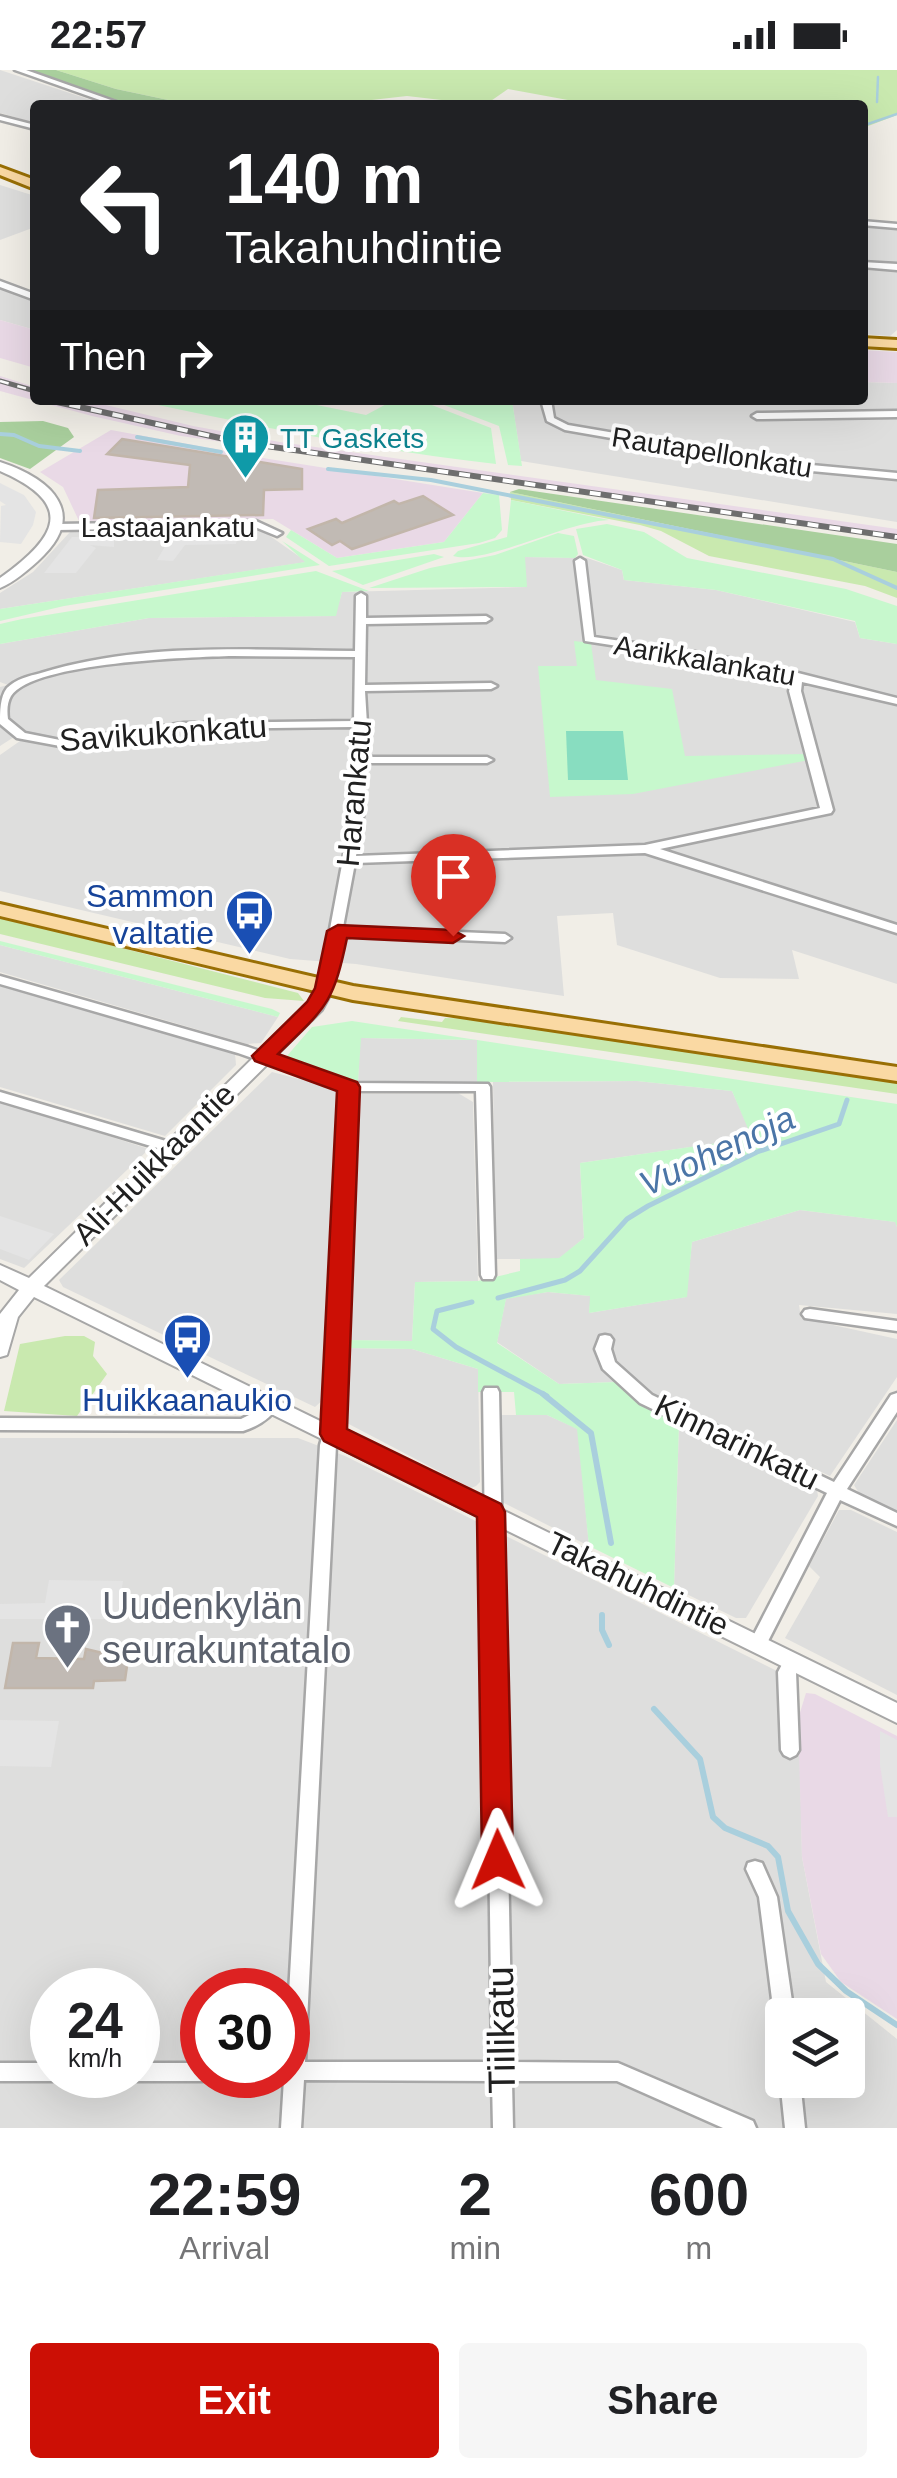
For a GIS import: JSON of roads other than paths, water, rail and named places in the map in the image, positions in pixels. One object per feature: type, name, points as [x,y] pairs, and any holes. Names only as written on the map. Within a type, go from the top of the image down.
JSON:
[{"type":"main road","points":[[0,174],[30,184]]},
{"type":"main road","points":[[868,342],[896,343]]},
{"type":"main road","points":[[0,910],[326,988],[897,1071]]},
{"type":"street","points":[[19,70],[106,100]]},
{"type":"street","points":[[0,118],[30,126]]},
{"type":"street","points":[[20,181],[30,176]]},
{"type":"street","points":[[868,224],[897,226]]},
{"type":"street","points":[[868,265],[897,267]]},
{"type":"street","points":[[0,284],[30,295]]},
{"type":"street","name":"Rautapellonkatu","points":[[547,405],[550,418],[565,427],[795,467],[897,476]]},
{"type":"street","points":[[797,405],[802,414]]},
{"type":"street","points":[[757,416],[897,414]]},
{"type":"street","points":[[0,584],[36,556],[57,527],[58,507],[52,494],[29,477],[3,470]]},
{"type":"street","name":"Lastaajankatu","points":[[57,527],[256,524],[278,533]]},
{"type":"street","name":"Aarikkalankatu","points":[[580,561],[589,639],[798,676],[897,701]]},
{"type":"street","name":"Harankatu","points":[[326,988],[358,811],[361,596]]},
{"type":"street","points":[[362,621],[486,618]]},
{"type":"street","name":"Savikukonkatu","points":[[361,654],[179,656],[63,670],[22,682],[11,689],[0,706],[2,720],[21,736],[60,742],[184,726],[362,724]]},
{"type":"street","points":[[350,860],[645,849],[828,810],[794,691],[798,676]]},
{"type":"street","points":[[361,688],[491,686]]},
{"type":"street","points":[[361,760],[488,760]]},
{"type":"street","points":[[645,849],[897,929]]},
{"type":"street","points":[[338,931],[505,938]]},
{"type":"street","points":[[0,980],[263,1056],[349,1087],[482,1088],[488,1275]]},
{"type":"street","name":"Ali-Huikkaantie","points":[[1,1337],[12,1310],[32,1287],[316,1006],[326,988]]},
{"type":"street","points":[[296,1968],[328,1445],[334,1434],[349,1087]]},
{"type":"street","points":[[0,1096],[171,1147]]},
{"type":"street","name":"Takahuhdintie","points":[[0,1272],[897,1714]]},
{"type":"street","points":[[810,1314],[897,1326]]},
{"type":"street","name":"Kinnarinkatu","points":[[605,1340],[603,1349],[608,1364],[646,1399],[897,1520]]},
{"type":"street","name":"Tiilikatu","points":[[491,1392],[503,2128]]},
{"type":"street","points":[[758,1644],[836,1490],[897,1400]]},
{"type":"street","points":[[0,1424],[243,1425],[261,1416],[272,1404]]},
{"type":"street","points":[[790,1750],[787,1672],[792,1662]]},
{"type":"street","points":[[756,1869],[768,1897],[782,1998]]},
{"type":"street","points":[[0,2072],[30,2072]]},
{"type":"street","points":[[310,2072],[618,2072],[746,2128]]},
{"type":"street","points":[[290,2098],[291,2128]]},
{"type":"street","points":[[792,2098],[795,2128]]},
{"type":"waterway","points":[[877,102],[878,77]]},
{"type":"waterway","points":[[868,124],[897,114]]},
{"type":"waterway","points":[[0,434],[14,435],[39,446],[80,451]]},
{"type":"waterway","points":[[137,437],[221,452]]},
{"type":"waterway","points":[[328,469],[431,480],[833,559],[897,588]]},
{"type":"waterway","name":"Vuohenoja","points":[[498,1298],[565,1280],[580,1271],[627,1219],[757,1152],[839,1124],[847,1100]]},
{"type":"waterway","name":"Vuohenoja","points":[[472,1302],[437,1311],[433,1329],[456,1347],[547,1396]]},
{"type":"waterway","name":"Vuohenoja","points":[[543,1394],[591,1433],[611,1543]]},
{"type":"waterway","name":"Vuohenoja","points":[[602,1615],[602,1630],[609,1645]]},
{"type":"waterway","name":"Vuohenoja","points":[[654,1709],[700,1759],[713,1817],[725,1828],[768,1846],[778,1857],[788,1911],[818,1964],[846,1991],[897,2025]]},
{"type":"railway","points":[[0,381],[30,390]]},
{"type":"railway","points":[[71,405],[238,442],[897,537]]},
{"type":"place","name":"TT Gaskets","points":[[245,480]]},
{"type":"place","name":"Sammon valtatie","points":[[249,956]]},
{"type":"place","name":"Huikkaanaukio","points":[[187,1380]]},
{"type":"place","name":"Uudenkylän seurakuntatalo","points":[[67,1670]]}]
